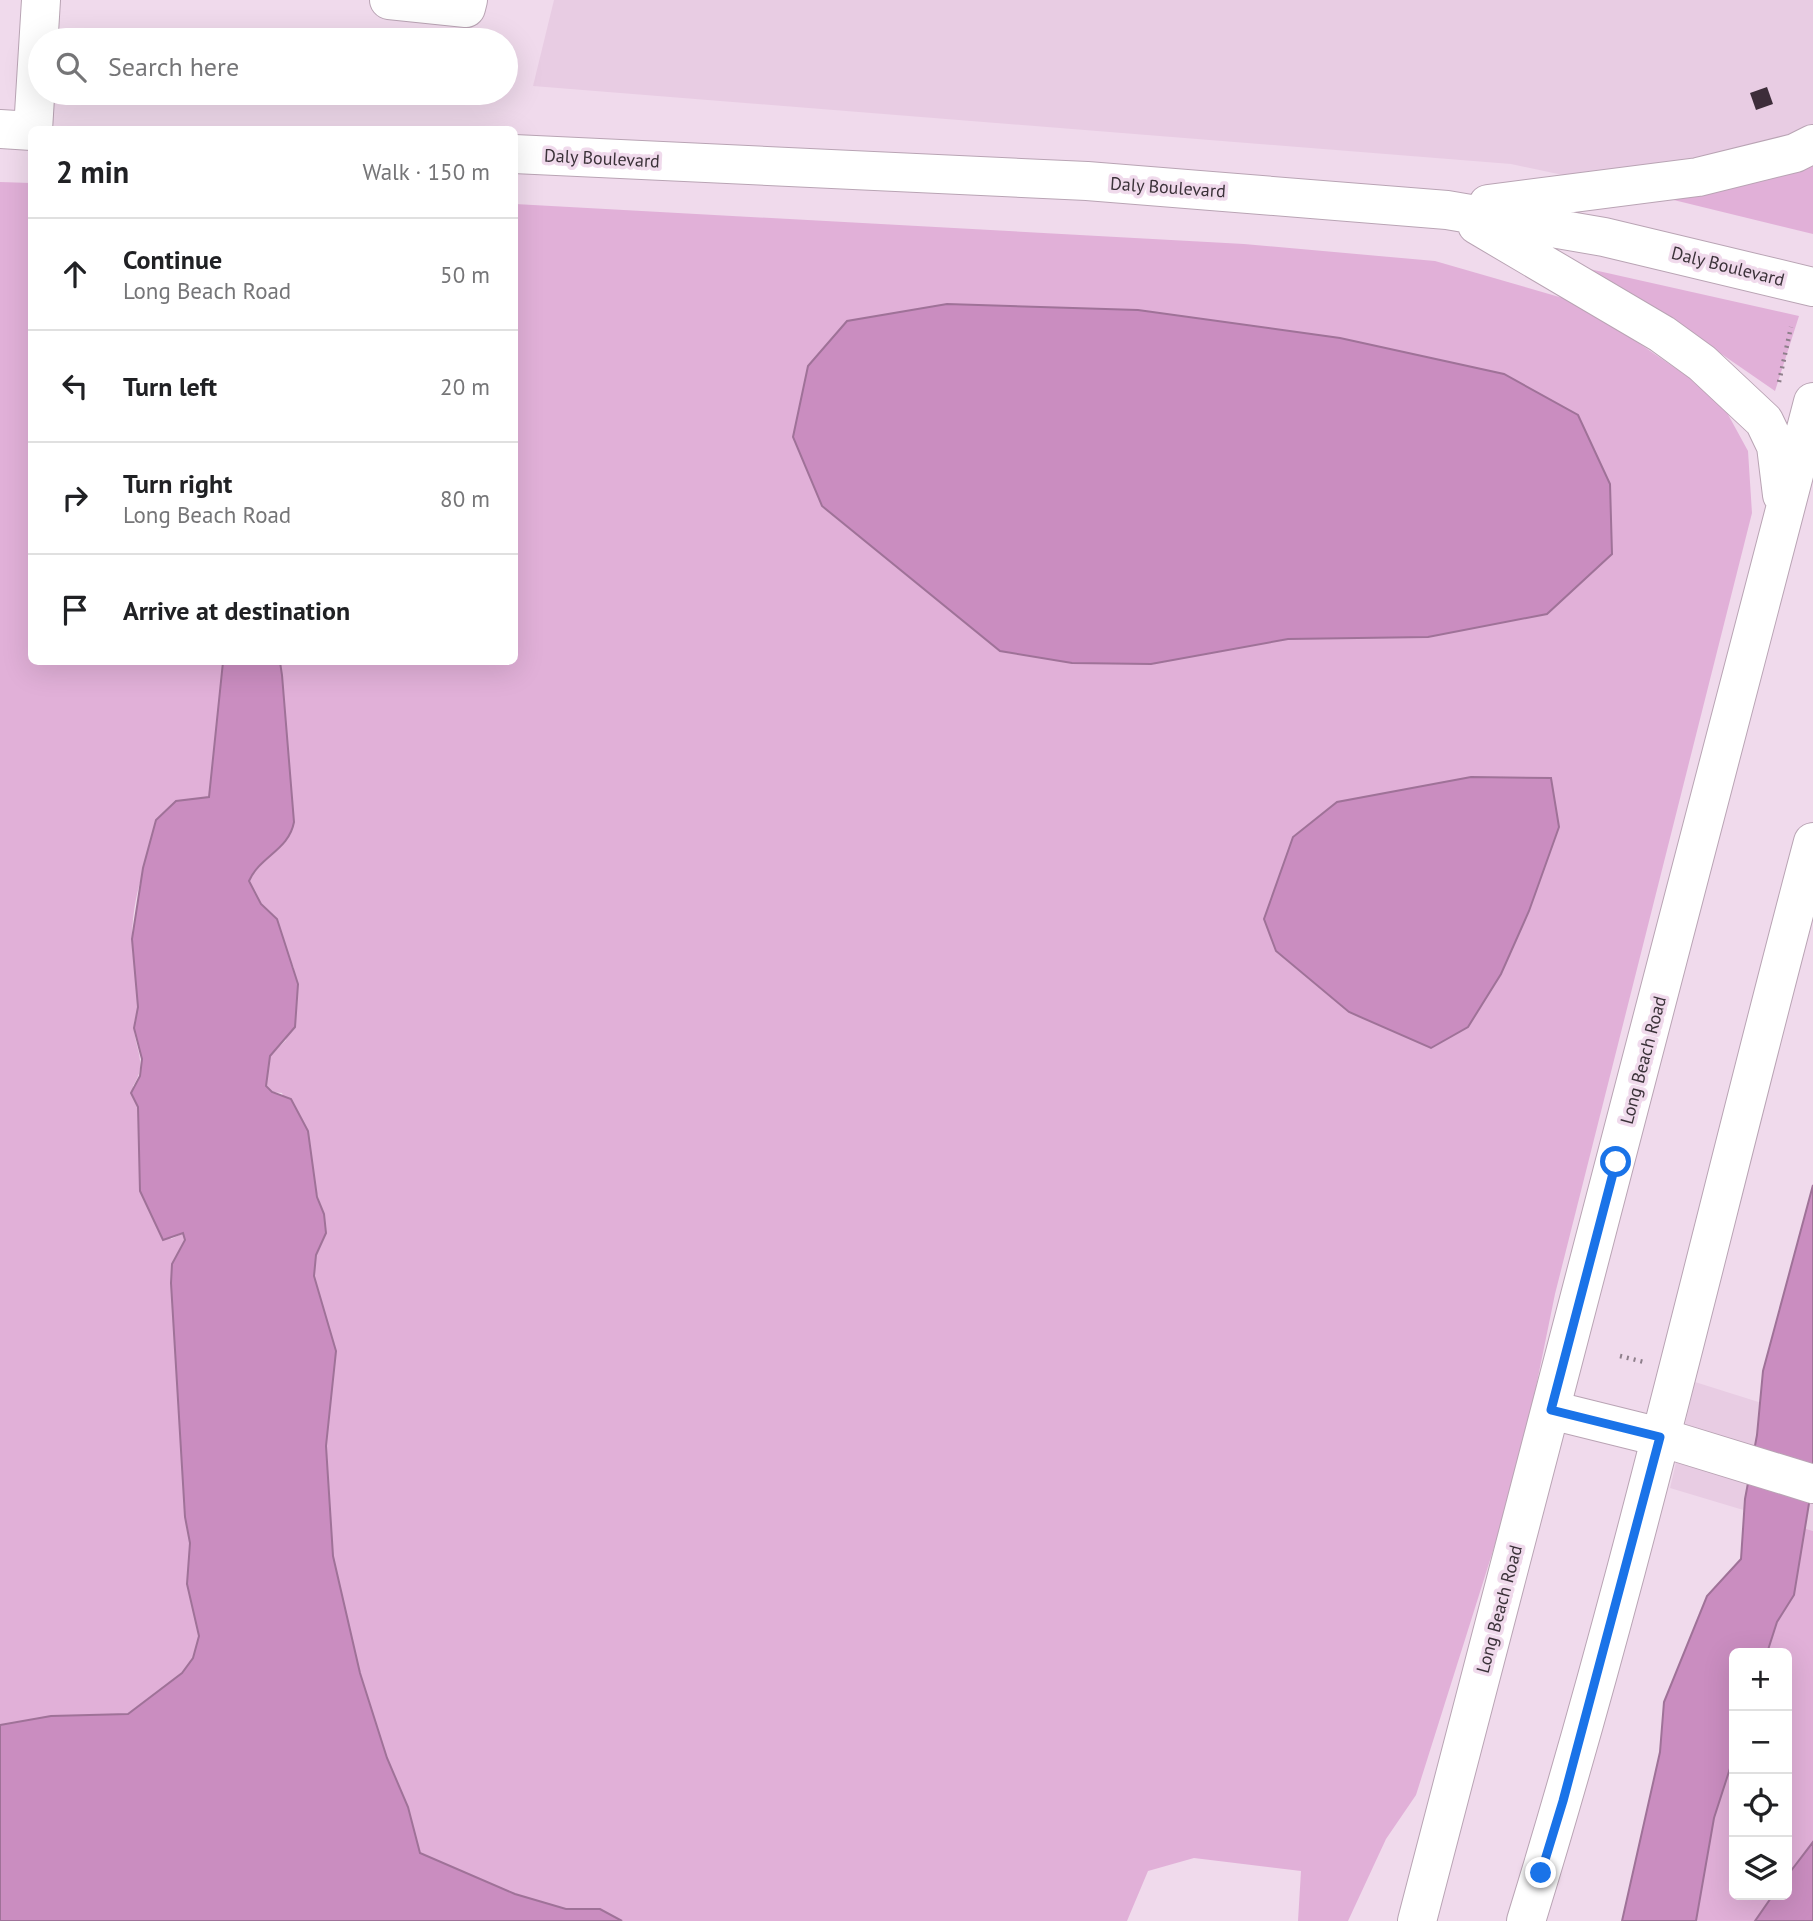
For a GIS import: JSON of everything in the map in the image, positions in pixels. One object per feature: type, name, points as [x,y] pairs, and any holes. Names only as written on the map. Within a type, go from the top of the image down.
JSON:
[{"type":"main road","points":[[39,28],[41,0]]},
{"type":"main road","points":[[389,0],[466,8],[468,0]]},
{"type":"main road","points":[[32,126],[34,105]]},
{"type":"main road","points":[[0,130],[28,130]]},
{"type":"main road","points":[[1447,209],[1698,177],[1795,153],[1813,144]]},
{"type":"main road","name":"Daly Boulevard","points":[[518,154],[1087,181],[1447,209],[1604,237],[1813,287]]},
{"type":"main road","points":[[1447,209],[1520,248],[1662,334],[1702,363],[1764,421],[1776,446],[1781,474],[1783,525]]},
{"type":"main road","name":"Long Beach Road","points":[[1417,1921],[1813,402]]},
{"type":"main road","points":[[1526,1921],[1563,1801],[1660,1437],[1813,842]]},
{"type":"main road","points":[[1551,1410],[1660,1437],[1813,1484]]},
{"type":"path","points":[[1777,390],[1791,327]]},
{"type":"path","points":[[1619,1356],[1648,1363]]},
{"type":"shaded area","points":[[554,0],[1813,0],[1813,228],[1511,164],[533,86]]},
{"type":"shaded area","points":[[1813,161],[1813,234],[1641,192]]},
{"type":"shaded area","points":[[0,182],[28,183],[28,665],[223,665],[209,797],[176,801],[167,817],[151,850],[140,883],[132,938],[138,1003],[134,1030],[140,1059],[139,1072],[133,1086],[138,1107],[140,1191],[171,1239],[184,1233],[185,1240],[172,1263],[171,1283],[185,1517],[190,1543],[187,1584],[199,1636],[193,1658],[182,1673],[128,1714],[51,1716],[0,1725]]},
{"type":"shaded area","points":[[518,204],[1244,244],[1435,261],[1580,303],[1719,398],[1748,451],[1752,513],[1555,1294],[1520,1465],[1416,1795],[1386,1839],[1348,1921],[1298,1921],[1301,1871],[1194,1858],[1148,1871],[1127,1921],[622,1921],[600,1909],[566,1909],[515,1894],[420,1853],[408,1808],[387,1758],[360,1673],[333,1556],[326,1446],[336,1351],[314,1276],[316,1255],[326,1233],[324,1214],[282,1093],[272,1092],[266,1086],[270,1056],[286,1040],[294,968],[284,947],[277,919],[261,904],[249,881],[253,871],[266,859],[284,705],[280,665],[518,665]],"holes":[[[947,304],[1138,310],[1340,338],[1504,374],[1428,637],[1288,639],[1151,664],[1072,663],[1000,651],[927,590]],[[1337,802],[1264,919],[1293,837]]]},
{"type":"shaded area","points":[[1576,266],[1799,316],[1775,391],[1707,344]]},
{"type":"shaded area","points":[[947,304],[1138,310],[1340,338],[1504,374],[1578,415],[1610,484],[1612,554],[1547,614],[1428,637],[1288,639],[1151,664],[1072,663],[1000,651],[822,506],[793,437],[808,366],[847,321]]},
{"type":"shaded area","points":[[223,665],[280,665],[294,822],[286,840],[260,865],[249,881],[261,904],[277,919],[298,984],[295,1027],[270,1056],[266,1086],[272,1092],[291,1099],[308,1131],[317,1197],[324,1214],[326,1233],[316,1255],[314,1276],[336,1351],[326,1446],[333,1556],[360,1673],[387,1758],[408,1807],[420,1853],[515,1894],[566,1909],[600,1909],[622,1921],[0,1921],[0,1725],[51,1716],[128,1714],[182,1673],[193,1658],[199,1636],[187,1584],[190,1543],[185,1517],[171,1283],[172,1264],[185,1240],[183,1233],[163,1240],[140,1191],[138,1107],[131,1093],[140,1076],[142,1059],[134,1028],[138,1007],[132,939],[143,868],[156,820],[176,801],[209,797]]},
{"type":"shaded area","points":[[1471,777],[1551,778],[1559,827],[1529,911],[1501,974],[1468,1027],[1431,1048],[1349,1012],[1276,951],[1264,919],[1293,837],[1337,802]]},
{"type":"shaded area","points":[[1813,1185],[1813,1479],[1794,1595],[1777,1622],[1769,1648],[1729,1648],[1729,1772],[1714,1818],[1696,1921],[1622,1921],[1660,1752],[1664,1702],[1707,1596],[1741,1559],[1745,1499],[1757,1435],[1763,1371]]},
{"type":"shaded area","points":[[1695,1382],[1813,1419],[1813,1531],[1670,1488]]},
{"type":"shaded area","points":[[1800,1527],[1813,1531],[1813,1842],[1792,1869],[1792,1648],[1769,1648],[1777,1622],[1794,1595]]},
{"type":"shaded area","points":[[1729,1772],[1729,1900],[1770,1900],[1755,1921],[1696,1921],[1714,1818]]},
{"type":"shaded area","points":[[1813,1842],[1813,1921],[1755,1921],[1770,1900],[1792,1900],[1792,1869]]},
{"type":"building","points":[[1767,87],[1773,104],[1756,110],[1750,93]]},
{"type":"route","points":[[1541,1873],[1563,1801],[1660,1437],[1551,1410],[1616,1162]]}]
